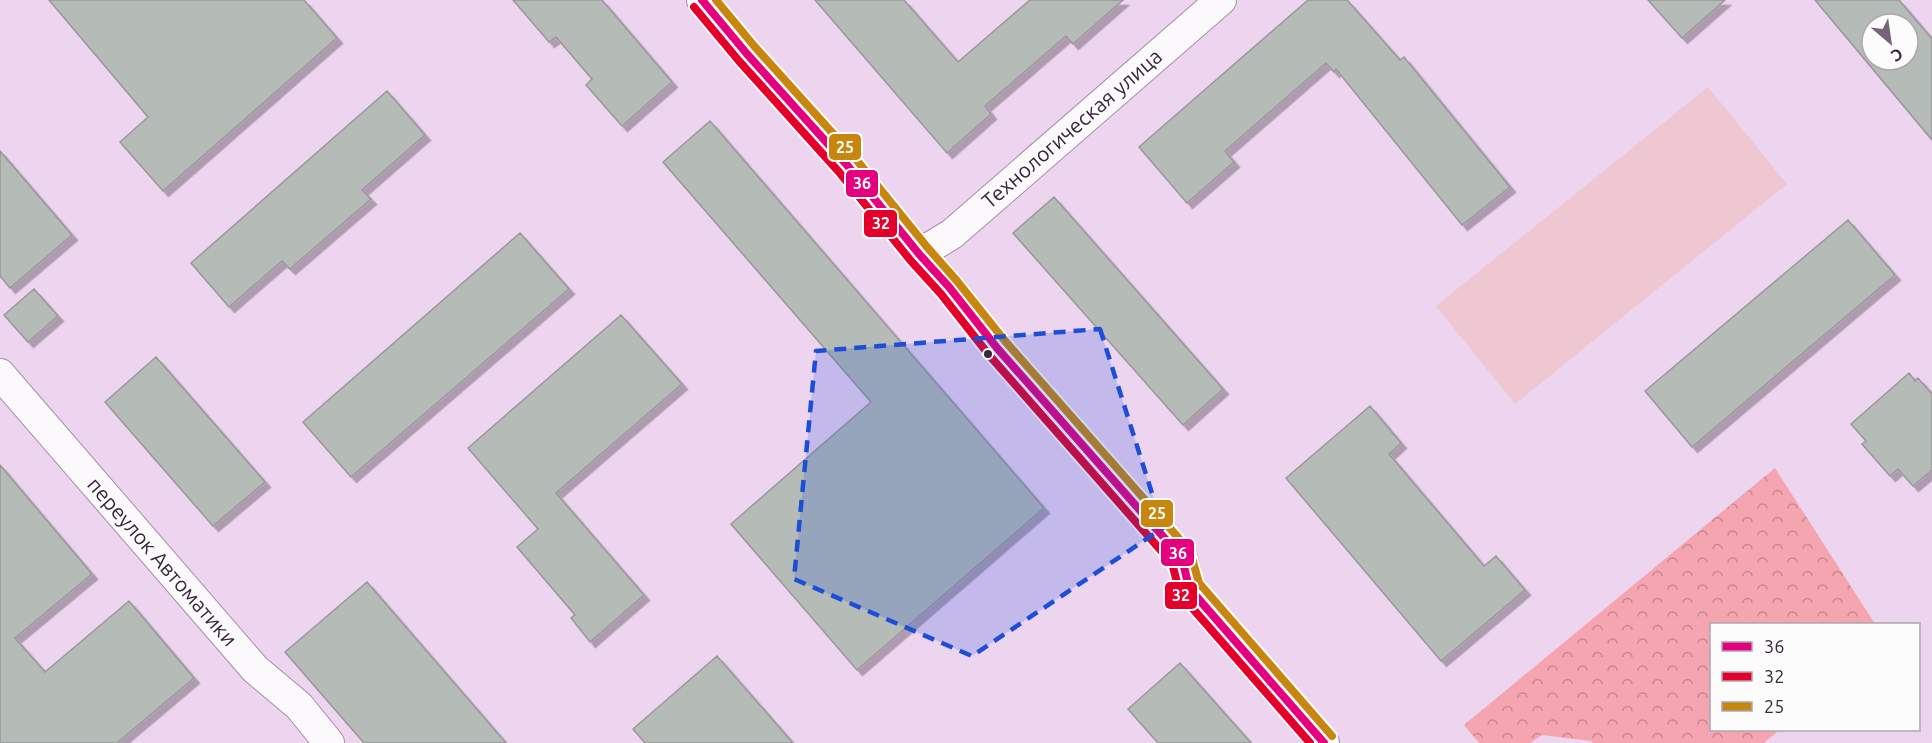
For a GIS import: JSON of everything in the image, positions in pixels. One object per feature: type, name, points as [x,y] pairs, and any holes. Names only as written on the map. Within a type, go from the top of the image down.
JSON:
[{"type":"street","points":[[702,0],[747,54],[847,165],[998,348],[1182,558],[1189,588],[1324,743]]},
{"type":"street","name":"Технологическая улица","points":[[920,254],[952,234],[1221,0]]},
{"type":"street","name":"переулок Автоматики","points":[[0,374],[255,669],[299,706],[329,743]]},
{"type":"highlighted area","points":[[1100,329],[1163,528],[972,656],[794,579],[816,351]]},
{"type":"green space","points":[[1775,468],[1874,623],[1710,623],[1710,731],[1778,731],[1764,743],[1593,743],[1542,735],[1530,743],[1479,743],[1464,725]]},
{"type":"shaded area","points":[[1708,87],[1787,184],[1515,404],[1436,306]]},
{"type":"building","points":[[49,0],[304,0],[337,38],[163,191],[120,142],[148,117]]},
{"type":"building","points":[[513,0],[602,0],[672,82],[622,126],[586,85],[592,79],[556,37],[549,42]]},
{"type":"building","points":[[815,0],[904,0],[958,62],[1030,0],[1123,0],[1073,44],[1066,36],[985,106],[991,114],[947,153]]},
{"type":"building","points":[[1308,0],[1347,0],[1400,60],[1404,57],[1510,187],[1462,225],[1336,69],[1334,72],[1326,63],[1225,151],[1234,162],[1187,203],[1139,147]]},
{"type":"building","points":[[1648,0],[1725,0],[1682,38]]},
{"type":"building","points":[[1815,0],[1899,0],[1909,12],[1860,12],[1860,54]]},
{"type":"building","points":[[1920,25],[1932,39],[1932,140],[1875,72],[1920,72]]},
{"type":"building","points":[[387,91],[425,135],[362,190],[371,199],[290,269],[282,261],[229,307],[191,263]]},
{"type":"building","points":[[710,121],[1044,508],[857,670],[731,524],[871,402],[663,162]]},
{"type":"building","points":[[0,151],[72,235],[10,288],[0,276]]},
{"type":"building","points":[[1054,197],[1223,389],[1183,425],[1013,233]]},
{"type":"building","points":[[1848,220],[1895,275],[1692,447],[1645,391]]},
{"type":"building","points":[[520,233],[569,289],[351,477],[303,422]]},
{"type":"building","points":[[34,289],[58,316],[28,342],[4,315]]},
{"type":"building","points":[[621,315],[682,384],[556,493],[644,595],[590,642],[571,618],[575,615],[517,547],[538,529],[468,448]]},
{"type":"building","points":[[156,357],[265,482],[213,526],[105,402]]},
{"type":"building","points":[[1909,373],[1915,381],[1918,378],[1932,394],[1932,470],[1913,486],[1898,469],[1890,476],[1862,444],[1866,441],[1851,424]]},
{"type":"building","points":[[1370,406],[1401,443],[1389,454],[1484,566],[1496,556],[1525,590],[1441,661],[1286,478]]},
{"type":"building","points":[[0,465],[92,574],[15,638],[45,672],[129,601],[194,678],[117,743],[0,743]]},
{"type":"building","points":[[367,582],[506,743],[364,743],[285,652]]},
{"type":"building","points":[[717,656],[793,743],[645,743],[633,729]]},
{"type":"building","points":[[1180,663],[1251,743],[1158,743],[1128,709]]},
{"type":"transit line","name":"36","points":[[702,0],[747,54],[847,165],[997,348],[1182,558],[1189,588],[1324,743]]},
{"type":"transit line","name":"25","points":[[716,0],[855,158],[1005,341],[1190,551],[1199,583],[1332,736]]},
{"type":"transit line","name":"32","points":[[694,7],[739,61],[839,172],[989,355],[1172,563],[1180,594],[1310,743]]}]
